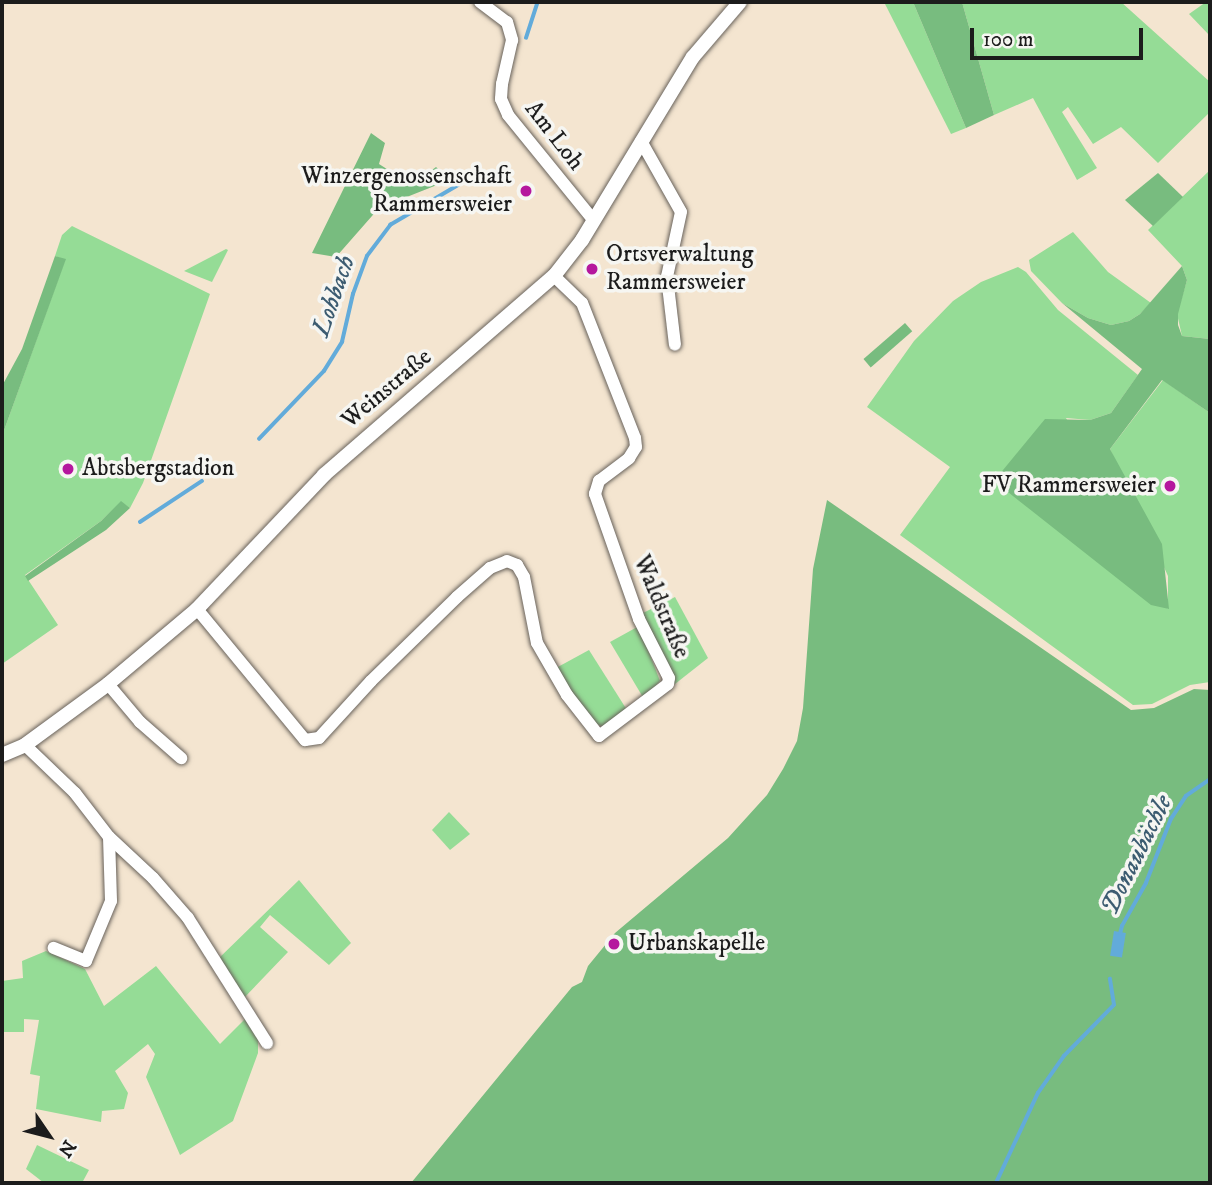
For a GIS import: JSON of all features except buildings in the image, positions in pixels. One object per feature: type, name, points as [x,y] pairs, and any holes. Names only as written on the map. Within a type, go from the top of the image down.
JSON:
[{"type":"street","name":"Am Loh","points":[[480,2],[507,22],[512,40],[501,99],[508,114],[594,221]]},
{"type":"street","name":"Weinstraße","points":[[2,755],[24,745],[108,684],[197,609],[324,475],[554,276],[594,221],[693,57],[740,2]]},
{"type":"street","points":[[641,141],[681,212],[667,277],[675,345]]},
{"type":"street","name":"Waldstraße","points":[[197,609],[305,740],[319,738],[371,681],[457,597],[490,568],[506,561],[517,565],[524,577],[537,643],[568,695],[599,736],[668,684],[669,678],[639,620],[595,494],[599,481],[629,458],[636,447],[635,438],[582,303],[554,276]]},
{"type":"street","points":[[108,684],[139,722],[181,758]]},
{"type":"street","points":[[24,745],[75,793],[110,837],[153,878],[188,918],[267,1043]]},
{"type":"street","points":[[54,948],[86,961],[111,901],[110,837]]},
{"type":"green space","points":[[884,2],[913,2],[966,128],[951,134]]},
{"type":"green space","points":[[913,2],[962,2],[994,115],[966,128]]},
{"type":"green space","points":[[962,2],[1121,2],[1210,82],[1210,112],[1158,163],[1121,127],[1093,144],[1068,107],[1062,112],[1097,168],[1077,180],[1033,98],[994,115]]},
{"type":"green space","points":[[1210,2],[1210,36],[1189,14]]},
{"type":"green space","points":[[371,133],[385,143],[379,164],[412,185],[436,167],[446,176],[437,185],[379,208],[336,257],[312,253]]},
{"type":"green space","points":[[1210,170],[1210,339],[1182,336],[1177,314],[1187,280],[1182,266],[1148,230]]},
{"type":"green space","points":[[1158,173],[1183,197],[1153,226],[1125,200]]},
{"type":"green space","name":"Abtsbergstadion","points":[[72,226],[210,294],[143,483],[130,508],[121,502],[101,521],[25,575],[58,625],[2,664],[2,436],[65,260],[55,256],[62,235]]},
{"type":"green space","points":[[1073,232],[1108,272],[1151,303],[1140,314],[1129,321],[1111,325],[1088,318],[1062,303],[1031,271],[1029,260]]},
{"type":"green space","points":[[228,250],[212,282],[184,271]]},
{"type":"green space","points":[[55,256],[66,259],[2,436],[2,386],[22,349]]},
{"type":"green space","points":[[1182,266],[1187,280],[1178,314],[1178,325],[1182,336],[1210,339],[1210,413],[1162,380],[1110,449],[1162,544],[1169,609],[1151,605],[994,481],[1045,419],[1090,420],[1111,413],[1142,369],[1062,303],[1088,318],[1111,325],[1129,321],[1140,314]]},
{"type":"green space","points":[[1018,267],[1026,272],[1058,310],[1138,375],[1111,413],[1090,420],[1066,418],[1168,609],[1168,576],[1110,449],[1163,380],[1210,413],[1210,682],[1190,685],[1152,704],[1133,705],[900,535],[950,467],[867,407],[914,341],[953,301],[981,282]]},
{"type":"green space","points":[[905,323],[912,331],[871,367],[863,359]]},
{"type":"green space","points":[[827,500],[1131,710],[1154,708],[1194,689],[1210,690],[1210,1183],[411,1183],[572,987],[582,982],[588,966],[615,933],[728,838],[767,795],[783,769],[797,741],[803,708],[813,569]]},
{"type":"green space","points":[[121,501],[130,508],[106,530],[28,581],[25,576],[101,521]]},
{"type":"green space","points":[[675,597],[708,658],[675,684],[641,614]]},
{"type":"green space","points":[[639,626],[660,681],[644,699],[610,642]]},
{"type":"green space","points":[[589,650],[627,710],[604,727],[592,722],[556,668]]},
{"type":"green space","points":[[449,812],[470,834],[450,850],[432,830]]},
{"type":"green space","points":[[299,880],[351,943],[329,965],[270,915],[260,927],[288,952],[243,999],[217,960]]},
{"type":"green space","points":[[46,951],[85,969],[104,1006],[156,966],[220,1044],[246,1018],[258,1039],[258,1053],[233,1121],[180,1155],[146,1077],[155,1054],[148,1044],[115,1071],[128,1093],[124,1109],[102,1111],[101,1122],[36,1109],[40,1076],[30,1074],[39,1020],[24,1019],[24,1032],[2,1032],[2,981],[23,978],[22,961]]},
{"type":"green space","points":[[37,1145],[89,1170],[82,1183],[44,1183],[26,1169]]},
{"type":"water","points":[[1114,931],[1126,933],[1122,958],[1110,956]]},
{"type":"waterway","name":"Lohbach","points":[[526,38],[538,2]]},
{"type":"waterway","name":"Lohbach","points":[[259,439],[324,371],[342,342],[353,294],[367,256],[390,225],[460,184]]},
{"type":"waterway","name":"Lohbach","points":[[140,522],[202,481]]},
{"type":"waterway","name":"Donaubächle","points":[[1120,934],[1146,883],[1171,819],[1186,796],[1210,779]]},
{"type":"waterway","name":"Donaubächle","points":[[996,1183],[1038,1093],[1064,1056],[1114,1005],[1110,979]]},
{"type":"place","name":"Winzergenossenschaft Rammersweier","points":[[526,191]]},
{"type":"place","name":"Ortsverwaltung Rammersweier","points":[[592,269]]},
{"type":"place","name":"Abtsbergstadion","points":[[68,469]]},
{"type":"place","name":"FV Rammersweier","points":[[1170,486]]},
{"type":"place","name":"Urbanskapelle","points":[[614,944]]}]
